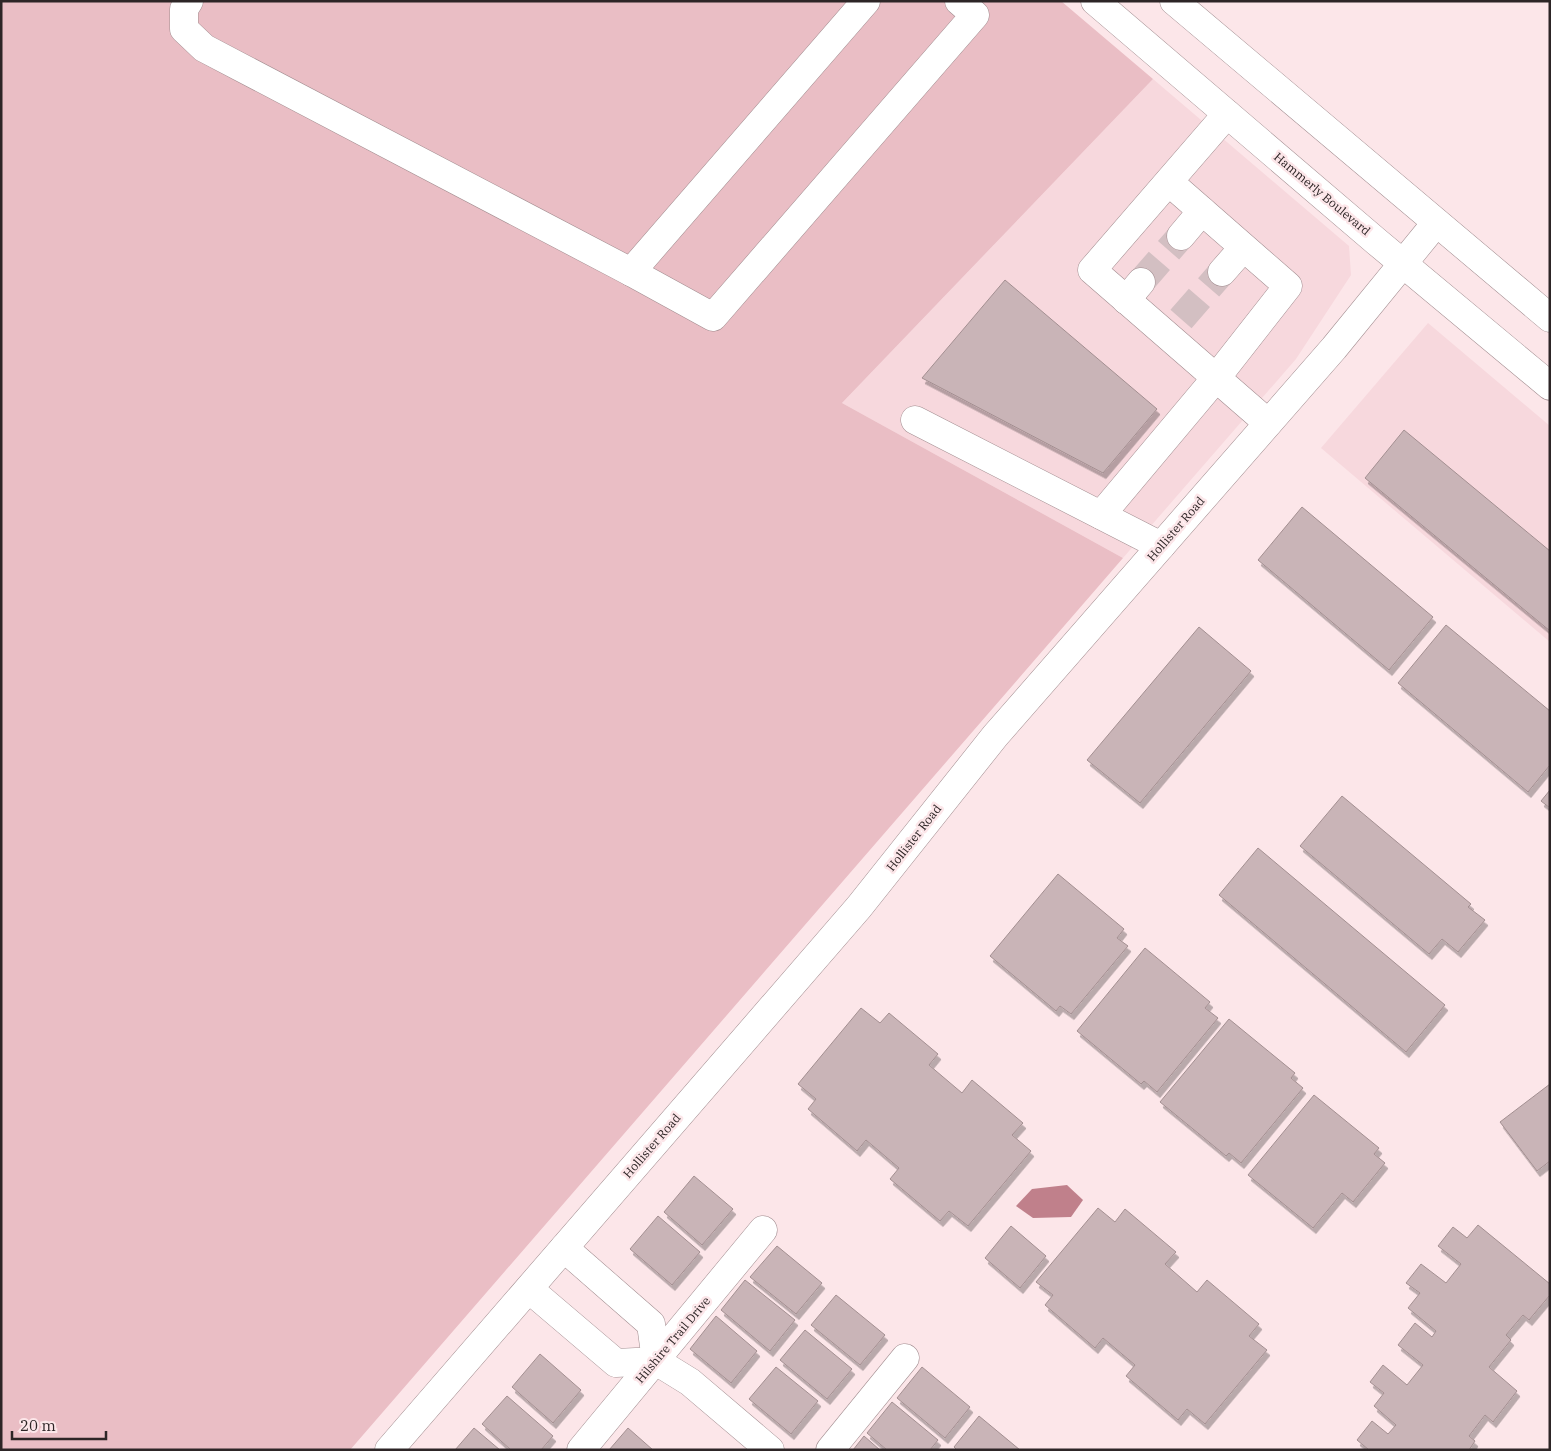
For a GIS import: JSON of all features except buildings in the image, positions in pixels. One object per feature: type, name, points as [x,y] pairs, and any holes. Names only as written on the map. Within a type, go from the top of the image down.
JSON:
[{"type":"street","points":[[189,1],[184,9],[184,29],[204,48],[713,317],[975,15],[959,1]]},
{"type":"street","points":[[631,272],[866,1]]},
{"type":"street","name":"Hammerly Boulevard","points":[[1095,1],[1550,386]]},
{"type":"street","points":[[1174,1],[1550,318]]},
{"type":"street","points":[[1228,114],[1092,270],[1134,291],[1175,327],[1216,378],[1268,423]]},
{"type":"street","points":[[1101,514],[1216,378],[1288,286],[1168,182]]},
{"type":"street","points":[[1181,236],[1202,211]]},
{"type":"street","name":"Hollister Road","points":[[389,1450],[859,907],[995,736],[1334,348],[1436,223]]},
{"type":"street","points":[[1222,272],[1243,248]]},
{"type":"street","points":[[915,420],[1161,546]]},
{"type":"street","name":"Hilshire Trail Drive","points":[[581,1450],[764,1230]]},
{"type":"street","points":[[564,1248],[651,1324],[656,1361]]},
{"type":"street","points":[[529,1289],[616,1363],[656,1361],[690,1382],[770,1450]]},
{"type":"street","points":[[830,1450],[905,1358]]},
{"type":"shaded area","points":[[1,1],[1061,1],[1153,79],[842,403],[1123,558],[350,1450],[1,1450]]},
{"type":"shaded area","points":[[1153,79],[1349,246],[1351,275],[1296,359],[1123,558],[842,403]]},
{"type":"shaded area","points":[[1428,323],[1550,426],[1550,642],[1321,448]]},
{"type":"shaded area","points":[[1067,1185],[1083,1200],[1071,1217],[1033,1218],[1016,1206],[1032,1189]]},
{"type":"tunnel","points":[[1141,282],[1181,236]]},
{"type":"tunnel","points":[[1181,319],[1222,272]]}]
